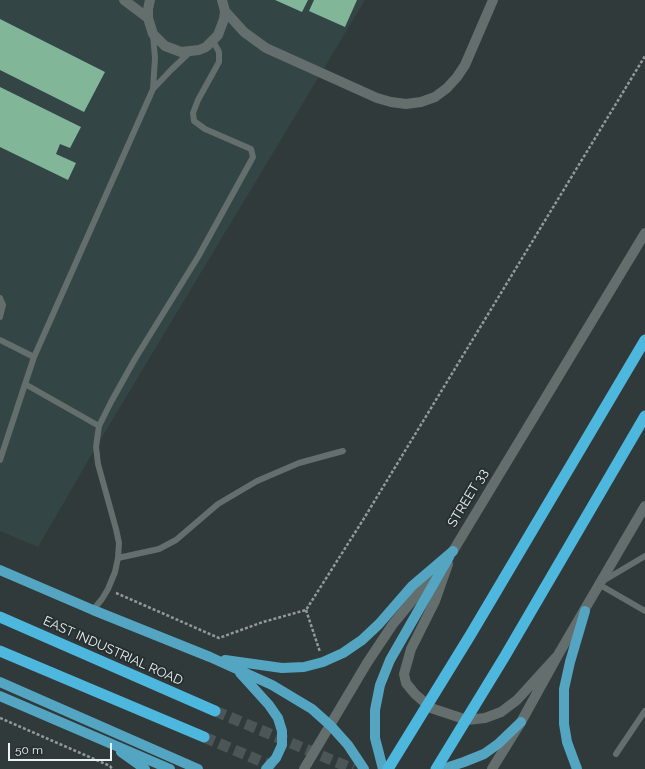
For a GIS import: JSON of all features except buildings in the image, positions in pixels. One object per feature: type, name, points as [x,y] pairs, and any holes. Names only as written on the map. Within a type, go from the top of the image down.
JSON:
[{"type":"highway","points":[[388,769],[471,634],[645,340]]},
{"type":"highway","points":[[436,769],[505,656],[645,416]]},
{"type":"highway","name":"EAST INDUSTRIAL ROAD","points":[[0,617],[215,711]]},
{"type":"highway","points":[[0,651],[204,737]]},
{"type":"main road","points":[[210,657],[282,668],[304,667],[323,662],[343,653],[362,640],[379,624],[412,586],[453,550]]},
{"type":"main road","points":[[383,769],[375,738],[375,710],[380,685],[390,660],[453,550]]},
{"type":"main road","points":[[0,570],[93,610],[210,657],[272,685],[312,709],[331,726],[348,745],[364,769]]},
{"type":"main road","points":[[577,769],[567,742],[564,724],[564,689],[570,662],[585,611]]},
{"type":"main road","points":[[235,668],[269,704],[278,718],[282,731],[282,745],[276,758],[266,769]]},
{"type":"main road","points":[[0,682],[198,769]]},
{"type":"main road","points":[[0,696],[170,769]]},
{"type":"main road","points":[[443,769],[484,754],[498,744],[521,722]]},
{"type":"main road","points":[[108,743],[145,769]]},
{"type":"street","points":[[124,0],[148,18]]},
{"type":"street","points":[[150,0],[148,18],[153,34],[165,46],[181,52],[190,52],[202,48],[213,41],[222,27],[225,11],[222,0]]},
{"type":"street","points":[[225,11],[244,32],[266,48],[377,98],[406,104],[421,102],[435,97],[457,78],[465,65],[493,0]]},
{"type":"street","name":"STREET 33","points":[[304,769],[331,726],[367,663],[393,624],[453,550],[645,233]]},
{"type":"street","points":[[492,769],[521,722],[558,655],[645,506]]},
{"type":"street","points":[[453,550],[435,601],[411,649],[405,666],[404,674],[406,683],[415,694],[431,708],[451,715],[468,720],[485,718],[501,712],[517,700],[558,655]]},
{"type":"lane","points":[[153,34],[155,58],[153,89]]},
{"type":"lane","points":[[93,610],[108,589],[115,572],[119,543],[98,464],[96,447],[99,426],[136,359],[198,257],[253,157],[251,149],[205,129],[194,121],[193,112],[198,100],[219,62],[219,52],[213,41]]},
{"type":"lane","points":[[0,460],[34,357],[153,89],[190,52]]},
{"type":"lane","points":[[0,298],[3,305],[0,317]]},
{"type":"lane","points":[[0,340],[34,357]]},
{"type":"lane","points":[[25,384],[99,426]]},
{"type":"lane","points":[[118,558],[159,550],[176,540],[218,504],[257,481],[299,463],[343,451]]},
{"type":"lane","points":[[645,556],[601,583],[645,611]]},
{"type":"lane","points":[[616,754],[645,711]]},
{"type":"path","points":[[108,589],[219,638],[262,622],[306,610],[363,520],[645,56]]},
{"type":"path","points":[[306,610],[323,662]]},
{"type":"path","points":[[0,718],[110,766],[112,769]]},
{"type":"shaded area","points":[[0,0],[365,0],[96,447],[38,547],[0,531]]},
{"type":"tunnel","points":[[215,711],[353,769]]},
{"type":"tunnel","points":[[204,737],[279,769]]}]
